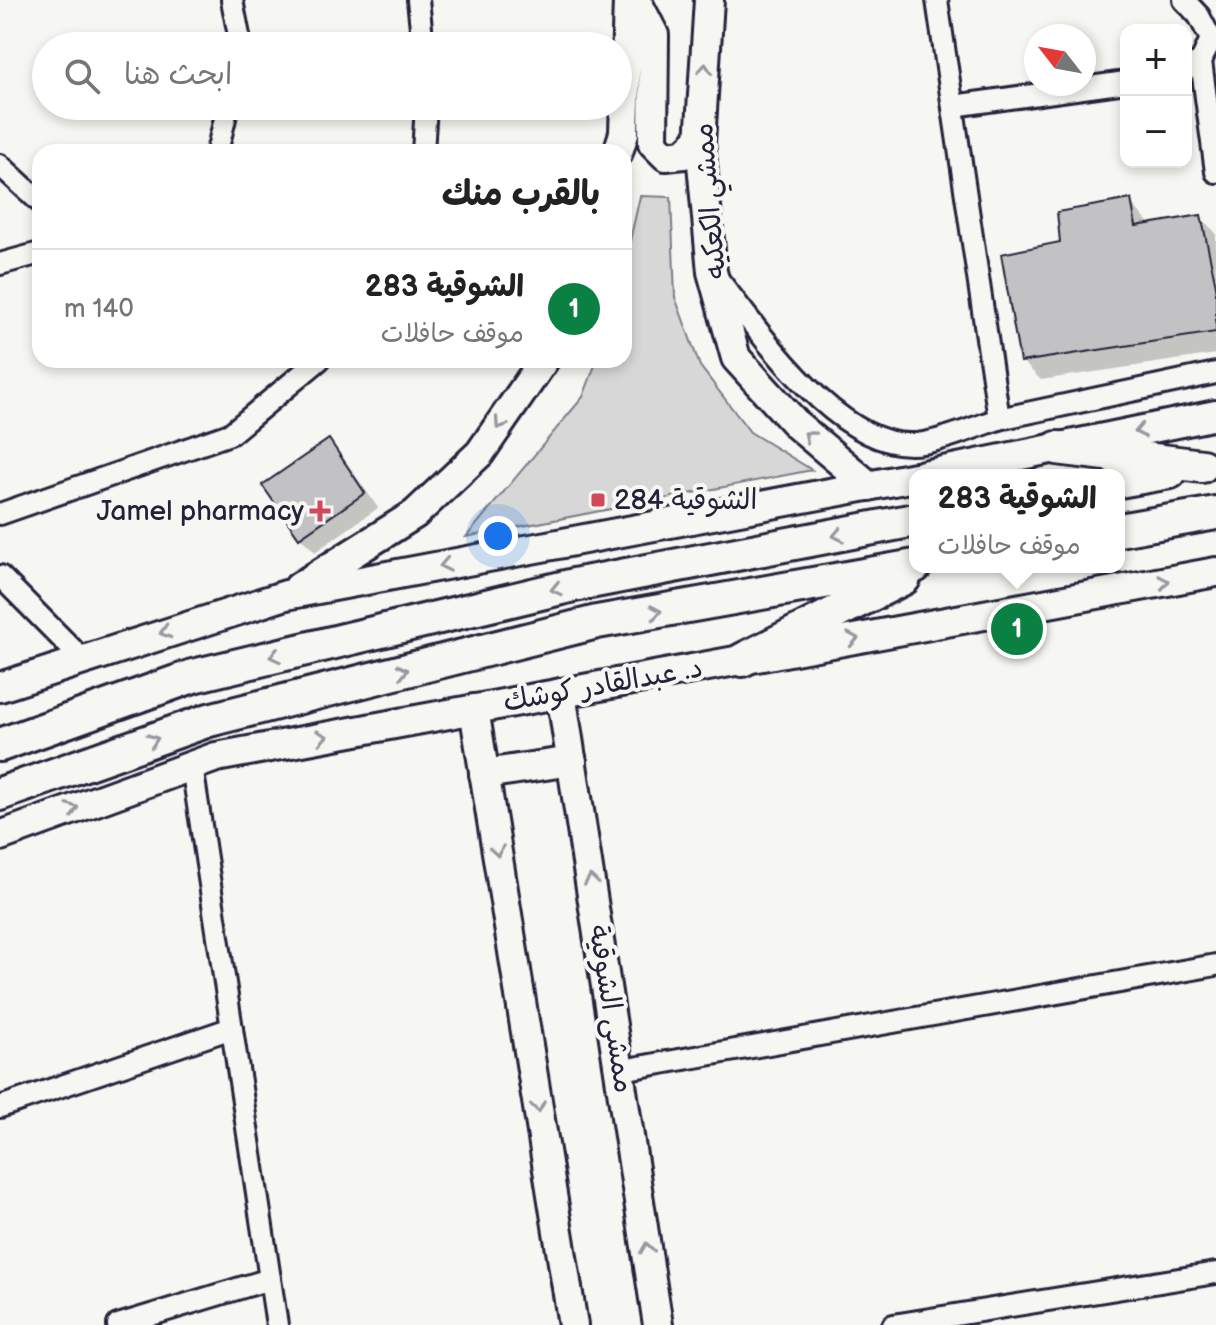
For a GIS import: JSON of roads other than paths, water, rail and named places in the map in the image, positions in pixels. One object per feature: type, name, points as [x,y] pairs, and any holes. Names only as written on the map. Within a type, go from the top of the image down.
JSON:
[{"type":"main road","points":[[1057,448],[1209,464]]},
{"type":"main road","points":[[1125,480],[1209,464]]},
{"type":"main road","points":[[1125,529],[1216,513]]},
{"type":"main road","points":[[0,745],[193,676],[574,585],[909,521]]},
{"type":"main road","name":"د. عبدالقادر كوشك","points":[[0,794],[209,720],[597,622],[909,567]]},
{"type":"main road","points":[[742,660],[914,573]]},
{"type":"street","points":[[232,0],[238,32]]},
{"type":"street","points":[[418,0],[421,32]]},
{"type":"street","points":[[627,32],[628,0]]},
{"type":"street","points":[[636,0],[654,35],[653,143],[666,156],[684,154],[700,139]]},
{"type":"street","name":"ممشي الكعكيه","points":[[709,0],[700,139],[712,272],[736,358],[797,425],[869,486]]},
{"type":"street","points":[[937,0],[999,419]]},
{"type":"street","points":[[1184,0],[1199,16],[1211,39],[1193,66],[1211,100],[1216,172]]},
{"type":"street","points":[[953,106],[1120,83]]},
{"type":"street","points":[[220,144],[225,120]]},
{"type":"street","points":[[424,144],[425,120]]},
{"type":"street","points":[[621,144],[624,120]]},
{"type":"street","points":[[0,165],[32,195]]},
{"type":"street","points":[[0,264],[32,255]]},
{"type":"street","points":[[712,272],[788,367],[831,410],[878,438],[921,444],[999,419],[1216,373]]},
{"type":"street","points":[[0,514],[230,434],[309,368]]},
{"type":"street","points":[[286,595],[415,514],[480,453],[538,368]]},
{"type":"street","points":[[954,469],[1216,415]]},
{"type":"street","points":[[0,687],[81,658],[286,595],[909,478]]},
{"type":"street","name":"د. عبدالقادر كوشك","points":[[0,836],[216,757],[1216,572]]},
{"type":"street","points":[[0,576],[81,658]]},
{"type":"street","name":"ممشى الشوقية","points":[[561,693],[622,1070],[658,1325]]},
{"type":"street","points":[[474,709],[573,1325]]},
{"type":"street","points":[[484,774],[572,761]]},
{"type":"street","points":[[192,766],[277,1325]]},
{"type":"street","points":[[622,1070],[1216,965]]},
{"type":"street","points":[[0,1107],[232,1028]]},
{"type":"street","points":[[893,1325],[1216,1273]]},
{"type":"street","points":[[118,1325],[270,1279]]},
{"type":"place","name":"الشوقية 284","points":[[598,500]]},
{"type":"place","name":"Jamel pharmacy","points":[[320,511]]},
{"type":"place","name":"الشوقية 283","points":[[1017,629]]}]
